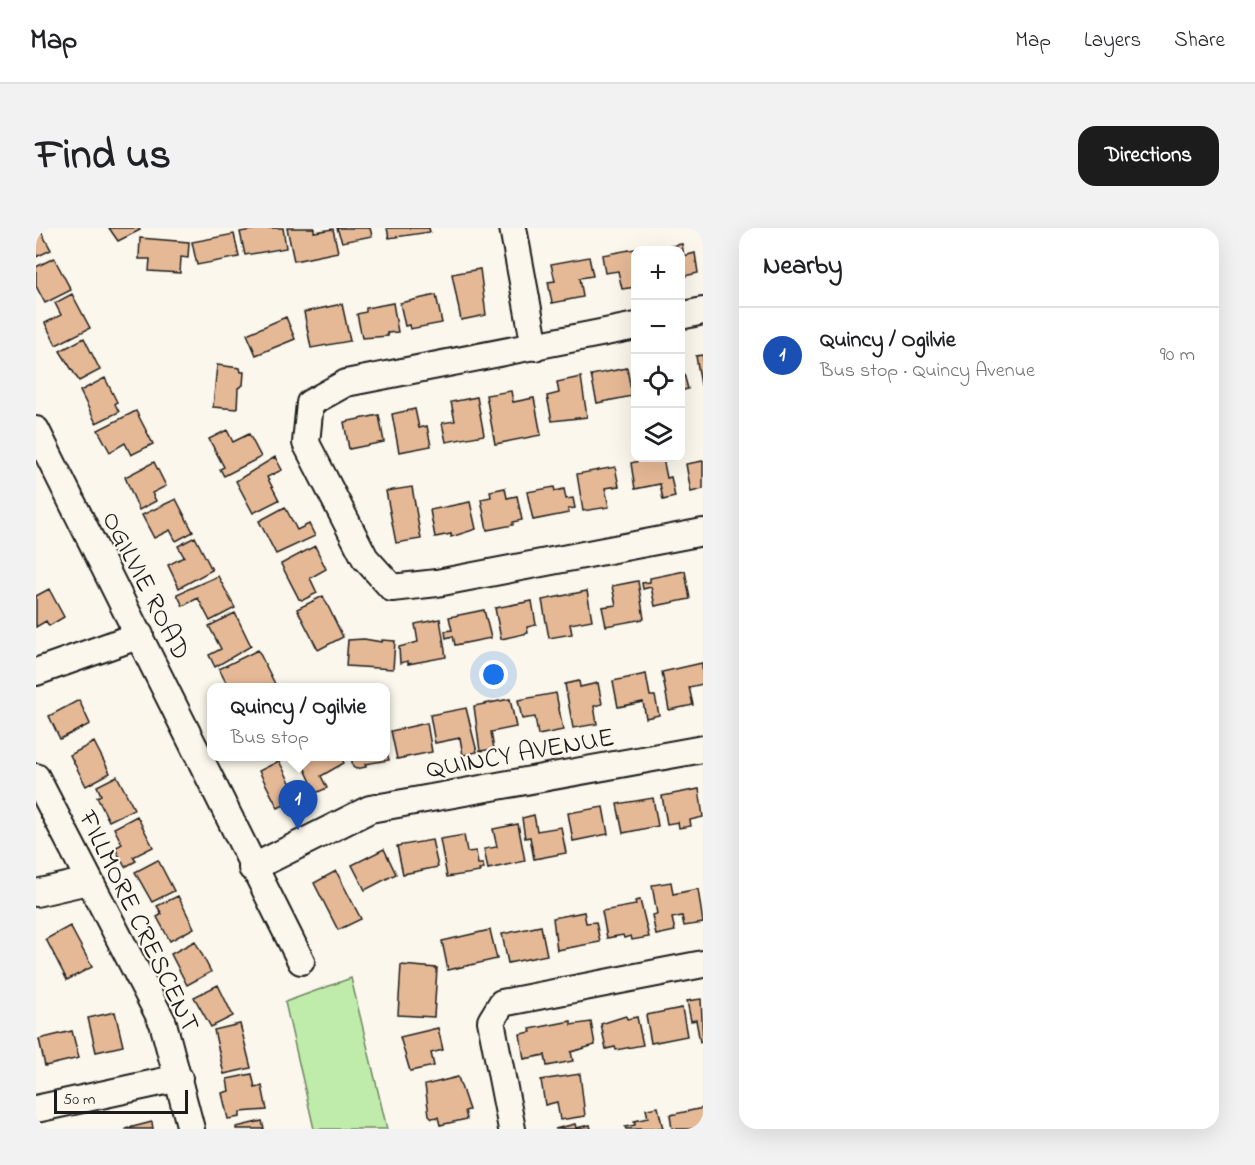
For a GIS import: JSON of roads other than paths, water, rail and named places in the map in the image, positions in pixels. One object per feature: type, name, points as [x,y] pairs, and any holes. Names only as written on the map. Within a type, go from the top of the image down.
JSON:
[{"type":"street","points":[[513,228],[535,347]]},
{"type":"street","points":[[685,315],[703,311]]},
{"type":"street","points":[[631,327],[346,383],[310,403],[306,443],[365,558],[392,588],[437,583],[703,532]]},
{"type":"street","name":"OGILVIE ROAD","points":[[36,430],[140,635],[252,868],[301,961]]},
{"type":"street","points":[[36,672],[140,635]]},
{"type":"street","name":"QUINCY AVENUE","points":[[252,868],[370,809],[703,749]]},
{"type":"street","name":"FILLMORE CRESCENT","points":[[36,777],[163,1023],[179,1078],[190,1129]]},
{"type":"street","points":[[36,893],[88,881]]},
{"type":"street","points":[[512,1129],[490,1020],[502,1003],[703,964]]},
{"type":"street","points":[[36,1109],[179,1078]]},
{"type":"place","name":"Quincy / Ogilvie","points":[[298,830]]}]
